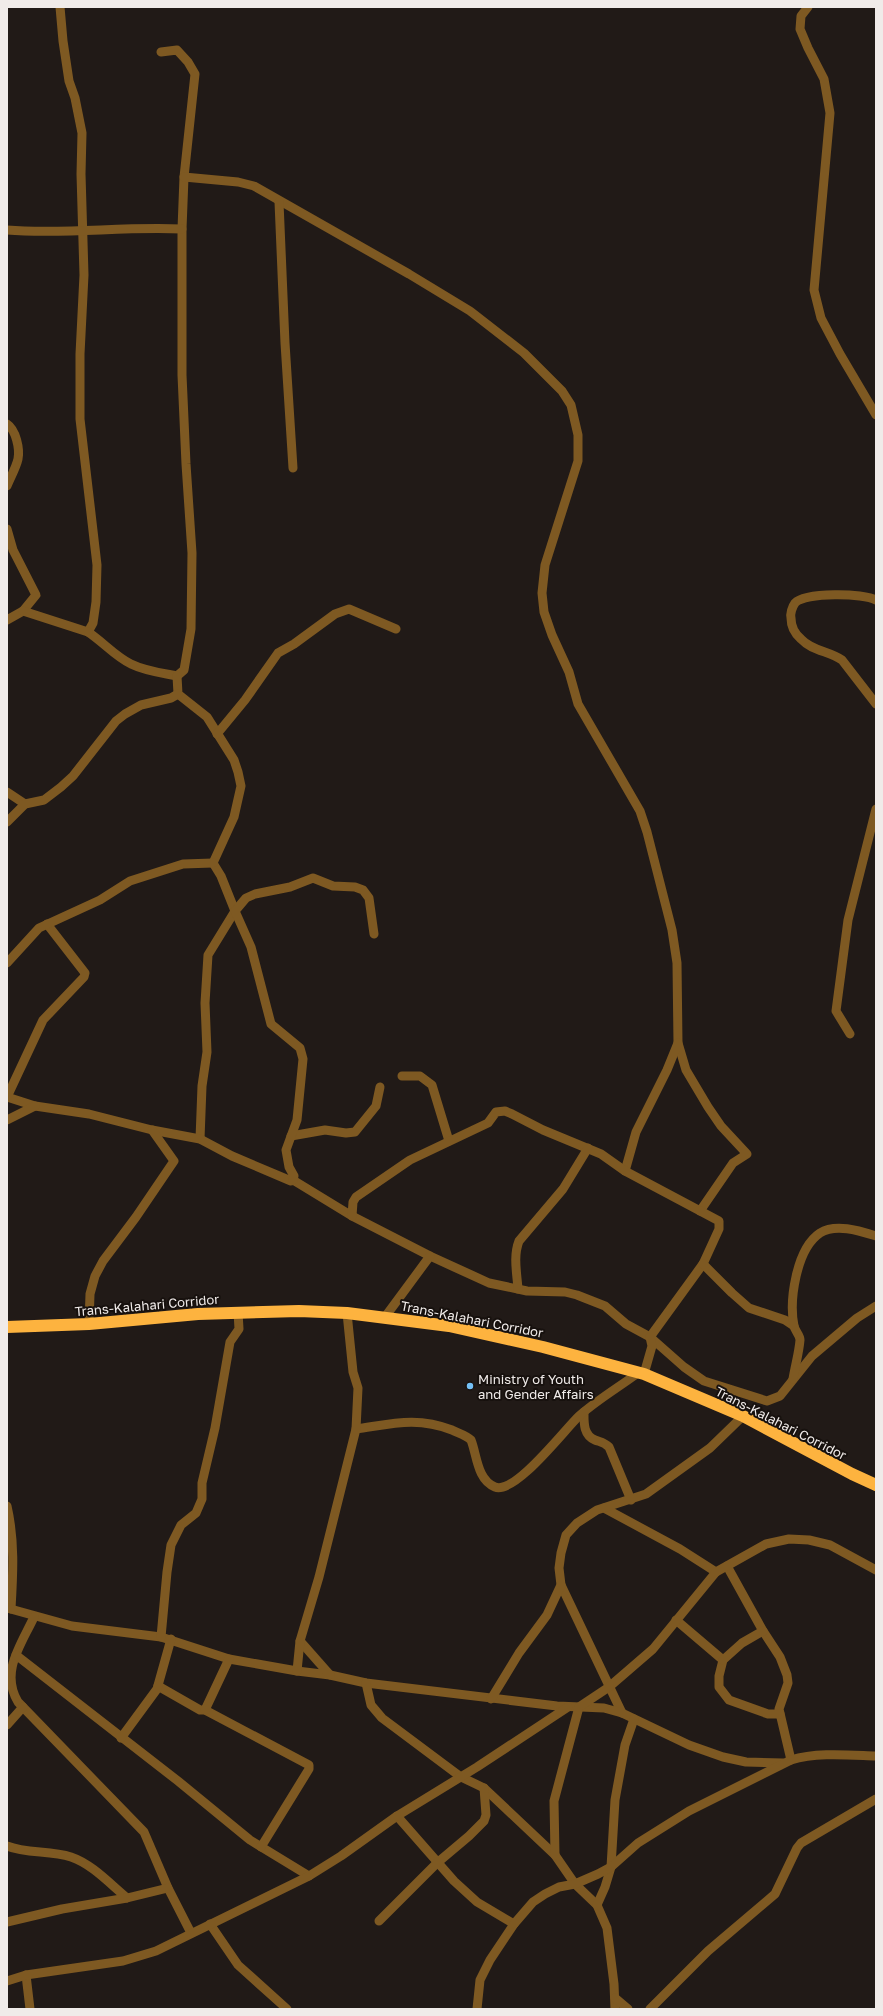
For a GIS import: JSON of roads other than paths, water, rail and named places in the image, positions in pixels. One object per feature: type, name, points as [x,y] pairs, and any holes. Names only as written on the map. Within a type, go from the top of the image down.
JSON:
[{"type":"highway","name":"Trans-Kalahari Corridor","points":[[7,1332],[198,1314],[238,1312],[347,1313],[449,1326],[501,1337],[641,1374],[743,1416],[852,1474],[876,1485]]},
{"type":"highway","name":"Trans-Kalahari Corridor","points":[[7,1327],[62,1326]]},
{"type":"highway","name":"Trans-Kalahari Corridor","points":[[852,1474],[876,1493]]},
{"type":"street","points":[[60,7],[69,81],[75,98],[82,133],[81,174],[84,275],[80,354],[80,419],[97,565],[96,602],[93,623],[88,632]]},
{"type":"street","points":[[796,7],[800,16],[800,29],[824,79],[830,113],[814,290],[821,318],[840,354],[876,415]]},
{"type":"street","points":[[800,16],[808,7]]},
{"type":"street","points":[[161,52],[177,50],[188,62],[195,74],[184,177],[182,229],[182,375],[192,578],[190,641],[184,670],[177,676]]},
{"type":"street","points":[[184,177],[248,185],[266,192],[279,202],[409,274],[470,311],[524,353],[562,391],[571,405],[578,435],[578,461],[545,565],[542,593],[544,612],[552,635],[569,672],[578,704],[640,811],[647,832],[672,930],[677,963],[678,1043],[686,1070],[698,1093],[721,1126],[747,1154],[733,1163],[700,1211]]},
{"type":"street","points":[[279,202],[286,366],[293,468]]},
{"type":"street","points":[[7,230],[182,229]]},
{"type":"street","points":[[7,424],[11,426],[16,437],[18,459],[7,486]]},
{"type":"street","points":[[7,529],[13,550],[36,595],[22,611],[7,620]]},
{"type":"street","points":[[876,600],[872,598],[850,596],[814,596],[802,599],[795,604],[790,614],[791,628],[800,639],[810,647],[842,660],[876,704]]},
{"type":"street","points":[[217,734],[245,700],[278,653],[294,644],[331,616],[342,610],[349,609],[396,629]]},
{"type":"street","points":[[22,611],[88,632],[114,653],[132,665],[177,676]]},
{"type":"street","points":[[177,676],[178,694],[207,717],[234,760],[240,786],[234,817],[213,863]]},
{"type":"street","points":[[7,822],[25,804],[44,800],[61,787],[100,744],[116,721],[125,714],[141,705],[171,698],[178,694]]},
{"type":"street","points":[[7,792],[25,804]]},
{"type":"street","points":[[850,1034],[836,1011],[848,920],[876,809]]},
{"type":"street","points":[[213,863],[222,876],[251,947],[271,1024],[300,1048],[303,1059],[296,1120],[286,1150],[289,1167],[294,1176],[293,1180]]},
{"type":"street","points":[[7,963],[39,928],[100,900],[130,881],[183,864],[213,863]]},
{"type":"street","points":[[200,1139],[202,1086],[207,1052],[205,1003],[208,955],[235,911],[246,898],[255,894],[290,887],[313,878],[333,886],[355,887],[363,890],[369,898],[374,934]]},
{"type":"street","points":[[47,924],[85,973],[82,980],[43,1020],[7,1097],[35,1106],[89,1114],[152,1130],[200,1139],[232,1156],[290,1181],[293,1180],[352,1216],[430,1256],[488,1283],[518,1289],[577,1295],[605,1306],[626,1324],[650,1337],[684,1367],[704,1381],[767,1401],[780,1396],[812,1356],[857,1318],[876,1306]]},
{"type":"street","points":[[625,1171],[636,1132],[668,1070],[678,1043]]},
{"type":"street","points":[[402,1076],[420,1076],[432,1085],[449,1141]]},
{"type":"street","points":[[291,1136],[325,1130],[346,1134],[355,1132],[376,1106],[380,1087]]},
{"type":"street","points":[[7,1120],[35,1106]]},
{"type":"street","points":[[352,1216],[353,1202],[356,1197],[410,1160],[488,1123],[496,1112],[505,1111],[547,1132],[601,1154],[625,1171],[719,1221],[720,1226],[703,1264],[650,1337],[652,1346],[641,1374],[584,1412],[543,1456],[512,1484],[503,1488],[495,1487],[484,1477],[476,1461],[471,1440],[459,1433],[433,1423],[406,1421],[356,1429]]},
{"type":"street","points":[[89,1324],[90,1294],[95,1276],[102,1260],[136,1217],[174,1161],[152,1130]]},
{"type":"street","points":[[518,1289],[516,1248],[519,1241],[562,1189],[588,1148]]},
{"type":"street","points":[[793,1379],[800,1339],[794,1326],[794,1284],[797,1268],[814,1239],[820,1233],[839,1228],[854,1229],[876,1236]]},
{"type":"street","points":[[385,1317],[430,1256]]},
{"type":"street","points":[[703,1264],[749,1308],[785,1320],[794,1326]]},
{"type":"street","points":[[161,1637],[171,1545],[181,1525],[196,1513],[202,1499],[202,1483],[215,1428],[230,1342],[239,1329],[238,1312]]},
{"type":"street","points":[[297,1671],[300,1641],[356,1429],[358,1388],[352,1372],[347,1313]]},
{"type":"street","points":[[584,1412],[586,1431],[590,1438],[606,1444],[609,1447],[631,1500]]},
{"type":"street","points":[[491,1699],[519,1653],[544,1622],[561,1585],[561,1553],[566,1536],[586,1516],[604,1508],[646,1494],[704,1453],[743,1416]]},
{"type":"street","points":[[7,1506],[11,1522],[14,1557],[9,1609],[34,1617],[72,1626],[161,1637],[229,1659],[297,1671],[330,1675],[366,1683],[491,1699],[568,1707],[604,1708],[622,1713],[689,1745],[723,1758],[746,1762],[787,1762],[828,1755],[876,1756]]},
{"type":"street","points":[[604,1508],[680,1549],[716,1572]]},
{"type":"street","points":[[555,1855],[554,1801],[579,1707],[609,1687],[653,1649],[716,1572],[766,1544],[789,1538],[809,1540],[830,1546],[876,1570]]},
{"type":"street","points":[[727,1566],[763,1631],[780,1657],[787,1676],[788,1683],[780,1704],[787,1762]]},
{"type":"street","points":[[561,1585],[622,1713]]},
{"type":"street","points":[[34,1617],[16,1655],[9,1664],[10,1686],[12,1692],[23,1707],[137,1823],[147,1837],[168,1888],[191,1933]]},
{"type":"street","points":[[676,1620],[723,1660]]},
{"type":"street","points":[[763,1631],[742,1643],[723,1660],[718,1687],[729,1700],[768,1714],[780,1714]]},
{"type":"street","points":[[121,1738],[158,1686],[171,1639]]},
{"type":"street","points":[[300,1641],[330,1675]]},
{"type":"street","points":[[16,1655],[178,1781],[250,1840],[309,1876]]},
{"type":"street","points":[[205,1710],[229,1659]]},
{"type":"street","points":[[366,1683],[373,1709],[382,1718],[461,1777],[484,1788],[555,1855],[575,1884],[597,1905],[607,1928],[615,2009]]},
{"type":"street","points":[[158,1686],[200,1710],[205,1710],[309,1766],[261,1847]]},
{"type":"street","points":[[7,1725],[23,1707]]},
{"type":"street","points":[[7,1980],[26,1975],[140,1957],[309,1876],[341,1856],[397,1816],[461,1777],[568,1707]]},
{"type":"street","points":[[597,1905],[606,1887],[611,1867],[615,1800],[625,1745],[634,1719]]},
{"type":"street","points":[[477,2009],[480,1980],[490,1960],[514,1924],[533,1902],[559,1887],[575,1884],[611,1867],[638,1843],[689,1811],[787,1762]]},
{"type":"street","points":[[379,1920],[437,1863],[484,1821],[486,1808],[484,1788]]},
{"type":"street","points":[[650,2009],[708,1951],[775,1894],[797,1848],[801,1843],[876,1799]]},
{"type":"street","points":[[397,1816],[437,1863],[477,1902],[514,1924]]},
{"type":"street","points":[[7,1846],[35,1853],[70,1856],[97,1872],[127,1898]]},
{"type":"street","points":[[7,1922],[62,1909],[127,1898],[168,1888]]},
{"type":"street","points":[[210,1924],[238,1965],[287,2009]]},
{"type":"street","points":[[26,1975],[30,2009]]},
{"type":"street","points":[[615,1998],[628,2009]]},
{"type":"place","name":"Ministry of Youth and Gender Affairs","points":[[470,1386]]}]
